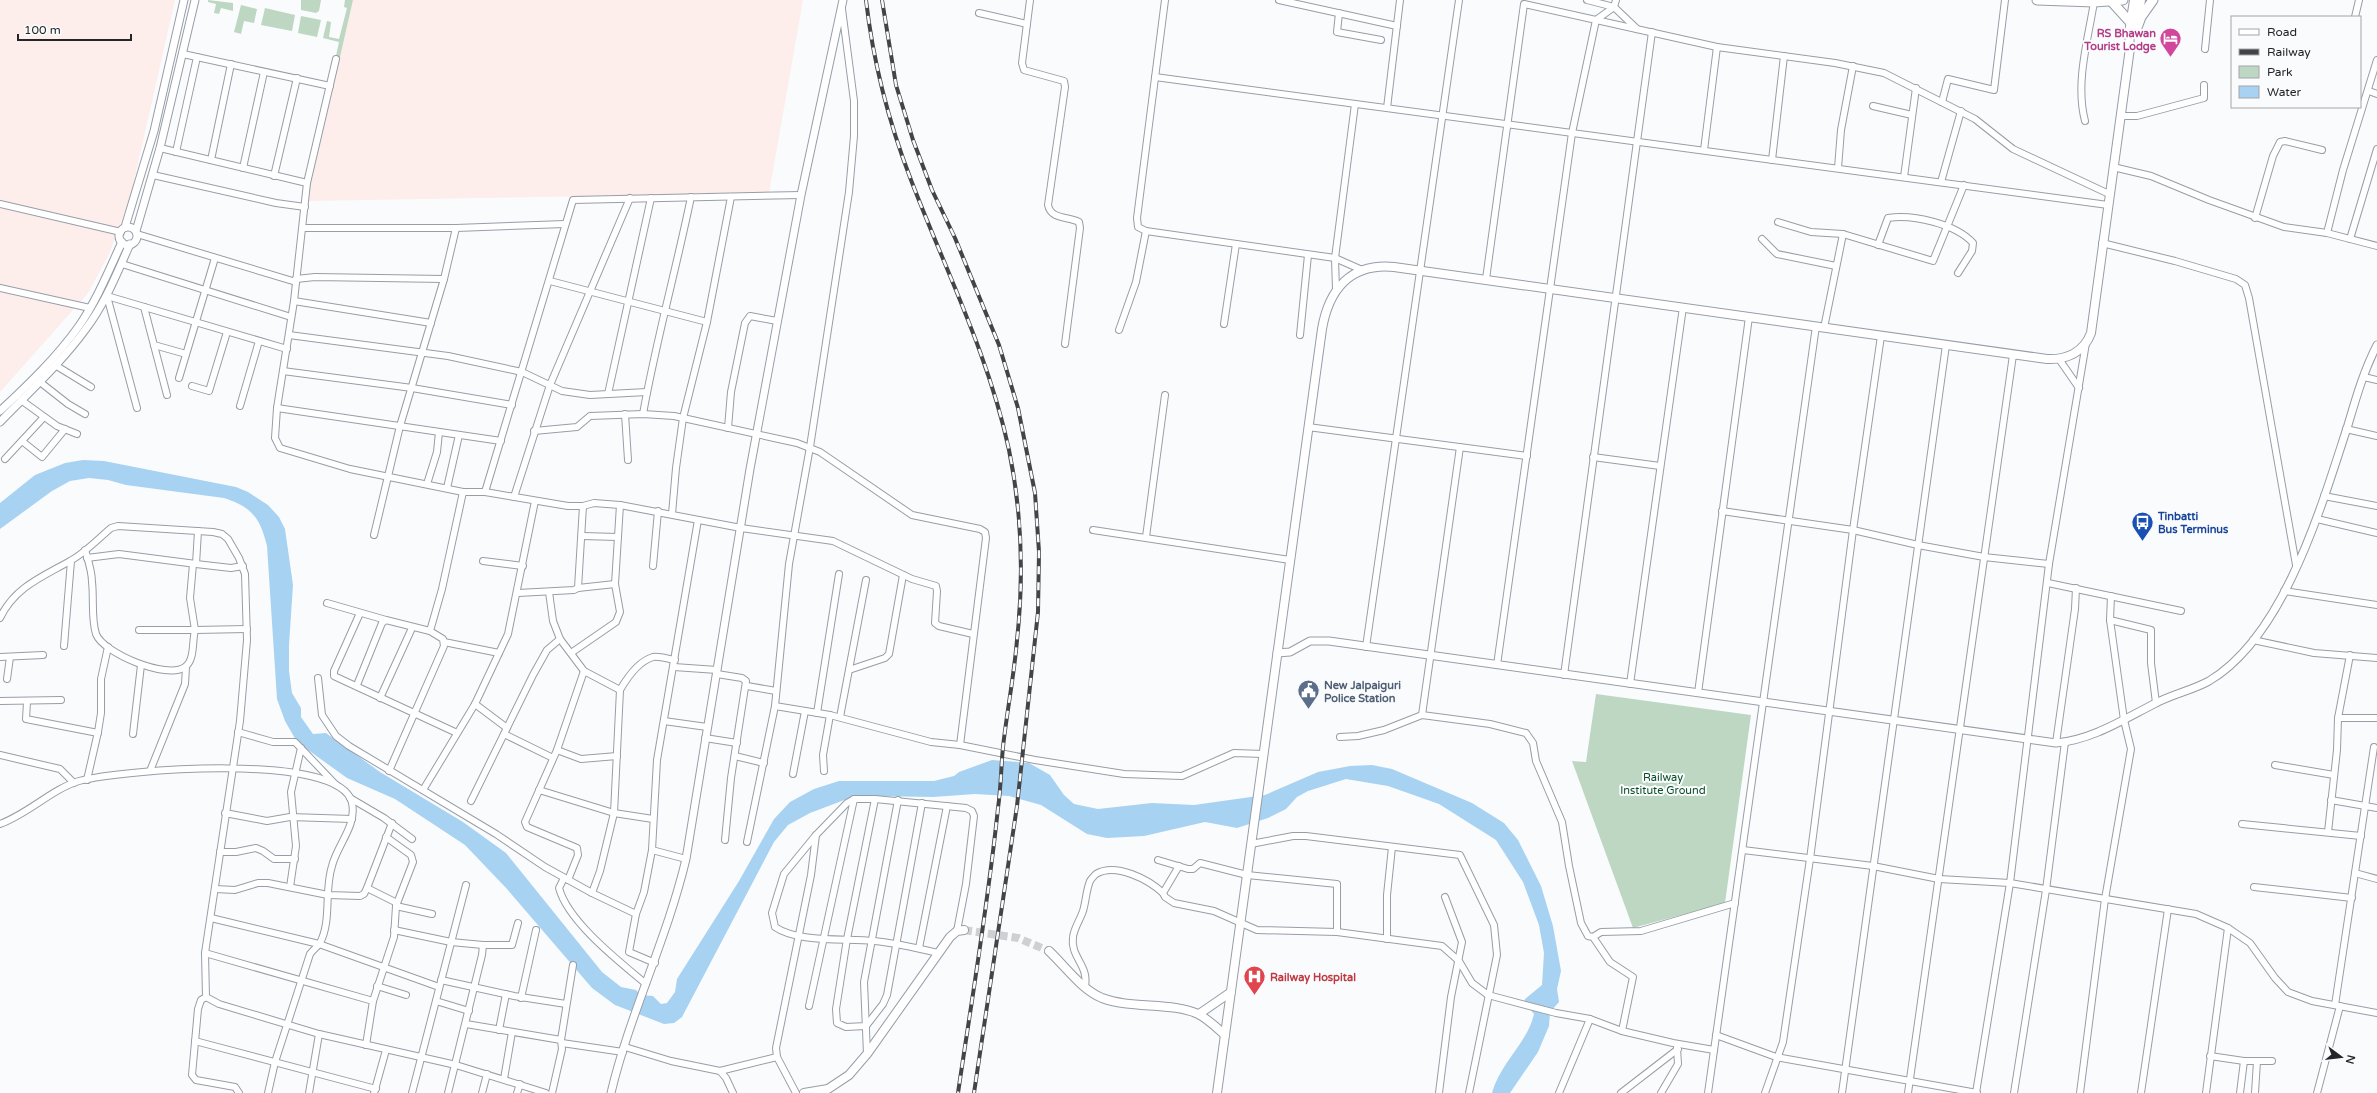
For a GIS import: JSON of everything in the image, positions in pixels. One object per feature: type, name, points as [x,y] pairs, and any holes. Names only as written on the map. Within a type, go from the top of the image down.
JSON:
[{"type":"main road","points":[[2037,0],[2094,2],[2112,2],[2123,0]]},
{"type":"main road","points":[[1217,1093],[1323,320],[1328,304],[1336,290],[1348,278],[1362,270],[1386,266],[1551,288],[2013,355],[2059,359],[2073,354],[2086,343],[2091,333],[2102,243],[2130,48],[2134,0]]},
{"type":"main road","points":[[2135,33],[2141,0]]},
{"type":"main road","points":[[2130,48],[2140,17],[2153,0]]},
{"type":"main road","points":[[2112,2],[2131,23]]},
{"type":"main road","points":[[804,1093],[828,1089],[840,1083],[867,1054],[938,952],[960,931]]},
{"type":"main road","points":[[1049,951],[1085,986],[1102,998],[1115,1002],[1199,1014],[1225,1035]]},
{"type":"main road","points":[[1199,1014],[1231,992]]},
{"type":"street","points":[[0,411],[49,362],[78,326],[90,308],[122,242],[120,237],[154,131],[184,0]]},
{"type":"street","points":[[0,422],[56,365],[86,330],[107,296],[130,244],[135,240],[184,54],[195,0]]},
{"type":"street","points":[[612,1093],[624,1050],[670,921],[686,859],[756,434],[801,195],[843,0]]},
{"type":"street","points":[[1030,0],[1022,63],[1024,70],[1064,81],[1065,87],[1048,206],[1049,212],[1054,216],[1078,222],[1080,228],[1065,344]]},
{"type":"street","points":[[1165,0],[1137,218],[1138,227],[1146,231],[1335,258],[1362,270]]},
{"type":"street","points":[[1279,0],[1397,26]]},
{"type":"street","points":[[1387,108],[1400,0]]},
{"type":"street","points":[[1366,646],[1444,116],[1459,0]]},
{"type":"street","points":[[1587,0],[1614,7],[1637,29]]},
{"type":"street","points":[[1497,665],[1572,133],[1596,20],[1614,7],[1616,0]]},
{"type":"street","points":[[1942,102],[1948,79],[1994,90],[2005,0]]},
{"type":"street","points":[[2205,49],[2210,0]]},
{"type":"street","points":[[2355,16],[2358,0]]},
{"type":"street","points":[[2086,121],[2081,105],[2082,78],[2094,2]]},
{"type":"street","points":[[1486,279],[1524,4],[1717,47],[1853,66],[1884,73],[1916,88],[1990,129],[2013,149],[2109,194]]},
{"type":"street","points":[[747,842],[775,706],[793,537],[810,447],[837,275],[854,136],[853,90],[842,8]]},
{"type":"street","points":[[979,13],[1027,24]]},
{"type":"street","points":[[1339,13],[1337,32],[1381,40]]},
{"type":"street","points":[[1564,674],[1652,32]]},
{"type":"street","points":[[1704,150],[1717,47]]},
{"type":"street","points":[[184,54],[330,86]]},
{"type":"street","points":[[1772,160],[1784,56]]},
{"type":"street","points":[[176,152],[197,57]]},
{"type":"street","points":[[336,59],[307,183],[294,301],[277,408],[276,445],[285,451],[350,469],[463,492],[485,492],[568,506],[583,506],[594,503],[620,505],[793,537],[833,541],[903,575],[936,586],[935,623],[939,626],[973,634]]},
{"type":"street","points":[[2327,234],[2343,170],[2369,91],[2377,60]]},
{"type":"street","points":[[211,160],[231,64]]},
{"type":"street","points":[[1838,168],[1841,130],[1853,66]]},
{"type":"street","points":[[243,168],[264,72]]},
{"type":"street","points":[[1155,77],[2108,205]]},
{"type":"street","points":[[274,176],[296,78]]},
{"type":"street","points":[[2120,116],[2137,116],[2204,98],[2204,85]]},
{"type":"street","points":[[1904,177],[1916,88]]},
{"type":"street","points":[[2369,91],[2377,94]]},
{"type":"street","points":[[1336,290],[1335,258],[1355,104]]},
{"type":"street","points":[[1873,106],[1912,115]]},
{"type":"street","points":[[1941,182],[1961,112]]},
{"type":"street","points":[[2256,218],[2273,156],[2280,142],[2285,141],[2322,150]]},
{"type":"street","points":[[160,148],[307,183]]},
{"type":"street","points":[[2350,239],[2377,149]]},
{"type":"street","points":[[2113,167],[2151,176],[2256,218],[2284,227],[2327,234],[2377,246]]},
{"type":"street","points":[[153,174],[276,203],[305,207]]},
{"type":"street","points":[[1778,222],[1811,232],[1843,234],[1933,261],[1964,185]]},
{"type":"street","points":[[485,492],[550,281],[565,224],[574,200],[801,195]]},
{"type":"street","points":[[643,414],[691,197]]},
{"type":"street","points":[[672,514],[676,468],[683,418],[706,322],[731,197]]},
{"type":"street","points":[[514,497],[534,430],[550,385],[630,198]]},
{"type":"street","points":[[608,394],[651,198]]},
{"type":"street","points":[[0,204],[123,230],[132,228],[136,233],[215,258],[296,280],[315,277],[444,279]]},
{"type":"street","points":[[1878,245],[1888,218],[1906,218],[1948,226],[1973,243],[1972,251],[1958,273]]},
{"type":"street","points":[[303,228],[456,228],[565,224]]},
{"type":"street","points":[[374,535],[390,476],[400,426],[444,279],[456,228]]},
{"type":"street","points":[[1119,330],[1136,282],[1146,231]]},
{"type":"street","points":[[1708,1093],[1734,903],[1743,850],[1787,520],[1820,327],[1843,234]]},
{"type":"street","points":[[1762,239],[1778,254],[1836,266]]},
{"type":"street","points":[[122,242],[130,244]]},
{"type":"street","points":[[2102,243],[2208,270],[2236,279],[2245,285],[2249,298],[2296,565]]},
{"type":"street","points":[[1224,324],[1236,244]]},
{"type":"street","points":[[1300,335],[1308,255]]},
{"type":"street","points":[[180,378],[215,258]]},
{"type":"street","points":[[122,264],[291,317]]},
{"type":"street","points":[[550,281],[628,303],[706,322]]},
{"type":"street","points":[[0,288],[90,308]]},
{"type":"street","points":[[107,296],[287,349]]},
{"type":"street","points":[[107,296],[137,408]]},
{"type":"street","points":[[294,301],[431,324]]},
{"type":"street","points":[[144,307],[167,395]]},
{"type":"street","points":[[1630,684],[1683,307]]},
{"type":"street","points":[[728,428],[731,392],[745,322],[750,316],[777,321]]},
{"type":"street","points":[[1698,693],[1749,317]]},
{"type":"street","points":[[192,386],[209,391],[227,332]]},
{"type":"street","points":[[289,335],[422,352],[522,372],[562,391],[590,394],[647,392]]},
{"type":"street","points":[[1764,1093],[1776,1057],[1783,1042],[1810,859],[1853,530],[1881,336]]},
{"type":"street","points":[[240,406],[260,341]]},
{"type":"street","points":[[1716,1035],[1776,1057],[1946,1090],[1976,1093],[2010,883],[2050,564],[2086,343]]},
{"type":"street","points":[[154,345],[186,354]]},
{"type":"street","points":[[1842,1093],[1946,345]]},
{"type":"street","points":[[1277,653],[1290,652],[1305,642],[1316,640],[1961,731],[2056,743],[2065,742],[2096,733],[2156,703],[2209,681],[2233,662],[2253,640],[2271,616],[2284,591],[2316,519],[2364,377],[2377,345]]},
{"type":"street","points":[[1908,1093],[1961,731],[2013,355]]},
{"type":"street","points":[[2059,359],[2079,388]]},
{"type":"street","points":[[56,365],[91,387]]},
{"type":"street","points":[[283,371],[412,388],[512,405]]},
{"type":"street","points":[[2364,377],[2377,380]]},
{"type":"street","points":[[40,382],[68,404],[86,414]]},
{"type":"street","points":[[1146,537],[1165,395]]},
{"type":"street","points":[[21,400],[65,430],[77,434]]},
{"type":"street","points":[[277,408],[501,442]]},
{"type":"street","points":[[625,414],[628,460]]},
{"type":"street","points":[[534,430],[577,428],[590,416],[643,414],[683,418],[756,434],[810,447],[912,515],[980,529],[984,532],[986,538],[960,745]]},
{"type":"street","points":[[5,459],[44,417]]},
{"type":"street","points":[[1308,426],[1527,456]]},
{"type":"street","points":[[2346,429],[2377,436]]},
{"type":"street","points":[[22,441],[42,457],[65,430]]},
{"type":"street","points":[[426,484],[436,452],[439,432]]},
{"type":"street","points":[[447,488],[459,435]]},
{"type":"street","points":[[1422,715],[1432,656],[1460,448]]},
{"type":"street","points":[[1593,457],[1660,466]]},
{"type":"street","points":[[430,631],[442,589],[463,492]]},
{"type":"street","points":[[2324,496],[2377,506]]},
{"type":"street","points":[[423,790],[475,704],[511,625],[535,501]]},
{"type":"street","points":[[571,653],[616,622],[620,612],[615,584],[620,505]]},
{"type":"street","points":[[578,588],[583,506]]},
{"type":"street","points":[[653,566],[658,511]]},
{"type":"street","points":[[1722,511],[1853,530],[1918,545],[1984,557],[2050,564]]},
{"type":"street","points":[[2316,519],[2377,533]]},
{"type":"street","points":[[655,963],[629,952],[636,914],[644,892],[652,850],[657,760],[698,520]]},
{"type":"street","points":[[0,618],[21,589],[37,578],[71,560],[111,528],[118,526],[213,532],[228,539],[243,566],[247,629],[238,732],[225,813],[211,918],[204,953],[206,997]]},
{"type":"street","points":[[1092,530],[1290,560]]},
{"type":"street","points":[[150,771],[185,684],[186,667],[191,657],[195,630],[190,598],[198,531]]},
{"type":"street","points":[[582,536],[618,537]]},
{"type":"street","points":[[85,550],[92,574],[96,635],[108,647],[141,665],[166,670],[186,667]]},
{"type":"street","points":[[87,558],[119,554],[231,568],[243,566]]},
{"type":"street","points":[[64,646],[71,560]]},
{"type":"street","points":[[482,561],[523,566]]},
{"type":"street","points":[[817,713],[839,574]]},
{"type":"street","points":[[849,670],[885,658],[889,654],[903,575]]},
{"type":"street","points":[[840,718],[866,580]]},
{"type":"street","points":[[2048,583],[2181,611]]},
{"type":"street","points":[[518,593],[574,590],[578,588],[615,584]]},
{"type":"street","points":[[2056,743],[2075,609],[2076,588]]},
{"type":"street","points":[[2284,591],[2377,605]]},
{"type":"street","points":[[549,592],[554,621],[560,639],[584,671],[620,690]]},
{"type":"street","points":[[2080,1093],[2105,899],[2131,749],[2124,720],[2110,620],[2111,596]]},
{"type":"street","points":[[327,603],[412,628],[430,631],[441,637],[444,642],[498,653]]},
{"type":"street","points":[[360,613],[334,671],[337,678],[457,733]]},
{"type":"street","points":[[357,686],[382,623],[386,620]]},
{"type":"street","points":[[2110,620],[2150,630],[2151,663],[2156,703]]},
{"type":"street","points":[[380,698],[412,628]]},
{"type":"street","points":[[139,630],[247,629]]},
{"type":"street","points":[[471,801],[547,650],[560,639]]},
{"type":"street","points":[[2253,640],[2314,653],[2377,658]]},
{"type":"street","points":[[389,771],[444,642]]},
{"type":"street","points":[[87,780],[98,733],[101,713],[101,679],[108,647]]},
{"type":"street","points":[[0,657],[43,655]]},
{"type":"street","points":[[2328,832],[2338,718],[2350,655]]},
{"type":"street","points":[[7,679],[10,657]]},
{"type":"street","points":[[592,893],[600,871],[614,812],[620,690],[631,674],[648,660],[660,657],[675,660]]},
{"type":"street","points":[[133,734],[141,665]]},
{"type":"street","points":[[674,667],[717,672],[742,678],[746,681],[747,686],[735,756],[726,840]]},
{"type":"street","points":[[584,671],[557,750],[525,825],[577,848],[578,855],[566,879],[559,885],[560,892],[574,915],[599,943],[646,985]]},
{"type":"street","points":[[318,678],[319,700],[322,715],[327,726],[336,736],[349,746],[566,879],[636,914]]},
{"type":"street","points":[[747,686],[776,691]]},
{"type":"street","points":[[0,701],[27,702],[61,700]]},
{"type":"street","points":[[27,702],[26,719],[98,733]]},
{"type":"street","points":[[475,704],[507,728]]},
{"type":"street","points":[[775,706],[830,715],[919,739],[1109,772],[1182,776],[1234,753],[1264,754]]},
{"type":"street","points":[[793,774],[805,711]]},
{"type":"street","points":[[824,771],[823,755],[830,715]]},
{"type":"street","points":[[1340,737],[1358,736],[1384,730],[1422,715],[1490,724],[1526,733],[1533,743],[1536,761],[1562,822],[1569,866],[1581,923],[1588,936],[1593,938],[1610,962],[1634,977],[1622,1031]]},
{"type":"street","points":[[2338,718],[2377,718]]},
{"type":"street","points":[[664,721],[707,727]]},
{"type":"street","points":[[238,732],[273,742],[295,742],[350,798],[392,823],[412,839]]},
{"type":"street","points":[[504,734],[553,758]]},
{"type":"street","points":[[705,738],[737,743]]},
{"type":"street","points":[[2014,1093],[2046,890],[2065,742]]},
{"type":"street","points":[[2317,1093],[2338,1006],[2355,873],[2374,747]]},
{"type":"street","points":[[290,887],[295,859],[296,836],[291,792],[294,773],[301,748]]},
{"type":"street","points":[[557,750],[581,759],[617,756]]},
{"type":"street","points":[[0,756],[60,769],[74,783]]},
{"type":"street","points":[[735,756],[764,763]]},
{"type":"street","points":[[2276,765],[2334,775]]},
{"type":"street","points":[[0,824],[74,783],[150,771],[233,768],[294,773],[323,780],[339,788]]},
{"type":"street","points":[[539,790],[614,812],[653,819]]},
{"type":"street","points":[[268,1093],[275,1062],[310,954],[319,944],[325,925],[331,866],[352,819],[353,806],[350,798]]},
{"type":"street","points":[[810,1006],[823,937],[854,799]]},
{"type":"street","points":[[938,952],[896,944],[800,935],[781,931],[774,927],[772,913],[784,874],[840,808],[854,799],[898,800],[966,808],[972,811],[974,816],[960,931]]},
{"type":"street","points":[[866,1026],[841,1026],[837,1023],[836,1017],[847,939],[875,799]]},
{"type":"street","points":[[867,1054],[864,982],[873,941],[898,800]]},
{"type":"street","points":[[2331,800],[2377,808]]},
{"type":"street","points":[[866,1026],[883,1004],[887,994],[922,803]]},
{"type":"street","points":[[919,948],[947,806]]},
{"type":"street","points":[[225,813],[267,821],[293,817],[352,819]]},
{"type":"street","points":[[215,889],[235,890],[258,883],[268,883],[328,894],[360,896],[364,894],[367,888],[392,823]]},
{"type":"street","points":[[2242,824],[2361,836]]},
{"type":"street","points":[[796,1093],[777,1057],[776,1048],[800,935],[816,835]]},
{"type":"street","points":[[1252,841],[1306,836],[1460,855],[1494,925],[1497,955],[1469,1093]]},
{"type":"street","points":[[366,1045],[373,1001],[394,930],[397,904],[413,858],[386,837]]},
{"type":"street","points":[[1387,939],[1387,895],[1392,847]]},
{"type":"street","points":[[220,852],[236,852],[256,848],[264,851],[274,859],[295,859]]},
{"type":"street","points":[[652,850],[686,859]]},
{"type":"street","points":[[1743,850],[1873,866],[1939,879],[2010,883],[2196,914],[2228,928],[2250,944],[2275,978],[2288,992],[2312,1001],[2377,1013]]},
{"type":"street","points":[[1158,860],[1193,869],[1200,862],[1247,875],[1337,884],[1337,932]]},
{"type":"street","points":[[1163,893],[1179,866]]},
{"type":"street","points":[[1085,986],[1086,974],[1075,955],[1073,936],[1083,910],[1091,880],[1096,874],[1108,871],[1120,872],[1146,880],[1174,903],[1214,911],[1240,924],[1257,930],[1337,932],[1442,946],[1459,960],[1472,983],[1488,995],[1556,1013],[1590,1019],[1622,1031],[1673,1043],[1714,1050]]},
{"type":"street","points":[[2355,873],[2377,879]]},
{"type":"street","points":[[412,1093],[466,885]]},
{"type":"street","points":[[2254,887],[2352,898]]},
{"type":"street","points":[[367,888],[397,904],[432,914]]},
{"type":"street","points":[[1439,1093],[1451,997],[1462,942],[1445,896]]},
{"type":"street","points":[[1593,938],[1601,932],[1641,931],[1734,903]]},
{"type":"street","points":[[2141,1093],[2168,909]]},
{"type":"street","points":[[211,918],[319,944],[439,987]]},
{"type":"street","points":[[394,930],[451,942],[512,946],[518,923]]},
{"type":"street","points":[[2206,1093],[2228,928]]},
{"type":"street","points":[[521,998],[536,930]]},
{"type":"street","points":[[448,1093],[484,949],[482,945]]},
{"type":"street","points":[[204,953],[302,979],[373,1001]]},
{"type":"street","points":[[552,1093],[573,966]]},
{"type":"street","points":[[442,980],[475,986],[521,998],[566,1004]]},
{"type":"street","points":[[377,986],[406,995]]},
{"type":"street","points":[[499,1030],[506,994]]},
{"type":"street","points":[[206,997],[219,1004],[319,1034],[420,1059],[456,1065],[546,1093]]},
{"type":"street","points":[[206,997],[201,1000],[198,1008],[193,1078],[235,1087],[239,1093]]},
{"type":"street","points":[[436,1001],[469,1010]]},
{"type":"street","points":[[1558,1093],[1590,1019]]},
{"type":"street","points":[[466,1024],[598,1048],[624,1050],[720,1071],[777,1057]]},
{"type":"street","points":[[504,1079],[512,1032]]},
{"type":"street","points":[[309,1093],[319,1034]]},
{"type":"street","points":[[195,1041],[312,1070],[375,1091],[386,1050]]},
{"type":"street","points":[[1661,1093],[1678,1064],[1678,1050],[1673,1043]]},
{"type":"street","points":[[1621,1093],[1678,1050]]},
{"type":"street","points":[[2210,1056],[2244,1061],[2272,1061]]},
{"type":"street","points":[[2240,1093],[2244,1061]]},
{"type":"street","points":[[2255,1093],[2257,1061]]},
{"type":"street","points":[[720,1071],[726,1078],[732,1093]]},
{"type":"street","points":[[482,1093],[487,1074]]},
{"type":"street","points":[[517,1093],[520,1084]]},
{"type":"shaded area","points":[[0,0],[175,0],[130,198],[109,254],[88,293],[0,392]]},
{"type":"shaded area","points":[[353,0],[803,0],[769,193],[307,201]]},
{"type":"green space","points":[[208,0],[233,3],[233,11],[221,8],[219,14],[214,13],[216,4],[208,2]]},
{"type":"green space","points":[[301,0],[321,0],[319,11],[316,13],[301,10]]},
{"type":"green space","points":[[345,0],[353,0],[340,57],[336,56],[339,42],[323,38],[327,21],[331,22],[329,37],[339,39],[347,8],[344,7]]},
{"type":"green space","points":[[241,5],[257,9],[254,23],[244,21],[241,34],[234,32]]},
{"type":"green space","points":[[265,8],[295,15],[292,31],[261,25]]},
{"type":"green space","points":[[301,16],[321,20],[317,37],[298,33]]},
{"type":"green space","name":"Railway Institute Ground","points":[[1596,694],[1751,715],[1725,903],[1633,928],[1572,761],[1586,762]]},
{"type":"water","points":[[83,460],[104,461],[236,487],[248,492],[268,505],[279,517],[285,529],[293,585],[289,645],[289,671],[292,693],[301,708],[301,717],[313,734],[326,733],[380,772],[463,822],[506,853],[602,972],[621,987],[636,990],[641,995],[653,996],[661,1004],[667,1003],[675,992],[677,979],[739,881],[774,819],[790,802],[814,789],[839,781],[934,781],[954,776],[959,772],[992,760],[1029,763],[1050,775],[1064,795],[1074,804],[1098,809],[1152,803],[1194,805],[1265,795],[1318,772],[1350,766],[1372,765],[1392,769],[1472,803],[1504,823],[1518,840],[1541,886],[1553,926],[1561,971],[1557,989],[1559,1002],[1550,1012],[1549,1026],[1538,1052],[1510,1093],[1492,1093],[1501,1072],[1531,1025],[1534,1014],[1524,1002],[1525,999],[1542,985],[1544,953],[1539,925],[1523,882],[1496,840],[1439,804],[1388,786],[1346,779],[1308,791],[1297,797],[1286,809],[1268,818],[1237,828],[1205,822],[1144,836],[1107,838],[1087,834],[1041,805],[1009,796],[975,794],[933,797],[873,796],[847,799],[810,813],[788,825],[774,842],[682,1017],[674,1023],[664,1024],[615,1005],[592,988],[507,889],[465,845],[395,799],[347,778],[297,742],[285,721],[277,699],[267,546],[258,521],[242,505],[224,498],[126,485],[108,480],[89,478],[70,481],[52,491],[0,529],[0,503],[35,475],[65,463]]},
{"type":"tunnel","points":[[964,930],[1018,938],[1049,951]]},
{"type":"railway","points":[[866,0],[873,46],[889,114],[911,180],[965,313],[990,381],[1009,450],[1017,497],[1021,592],[1016,653],[1003,747],[990,880],[958,1093]]},
{"type":"railway","points":[[882,0],[896,85],[913,140],[932,190],[955,238],[999,345],[1018,408],[1035,493],[1039,552],[1038,612],[1017,806],[974,1093]]},
{"type":"place","name":"RS Bhawan Tourist Lodge","points":[[2171,58]]},
{"type":"place","name":"Tinbatti Bus Terminus","points":[[2142,542]]},
{"type":"place","name":"New Jalpaiguri Police Station","points":[[1308,710]]},
{"type":"place","name":"Railway Hospital","points":[[1255,996]]}]
